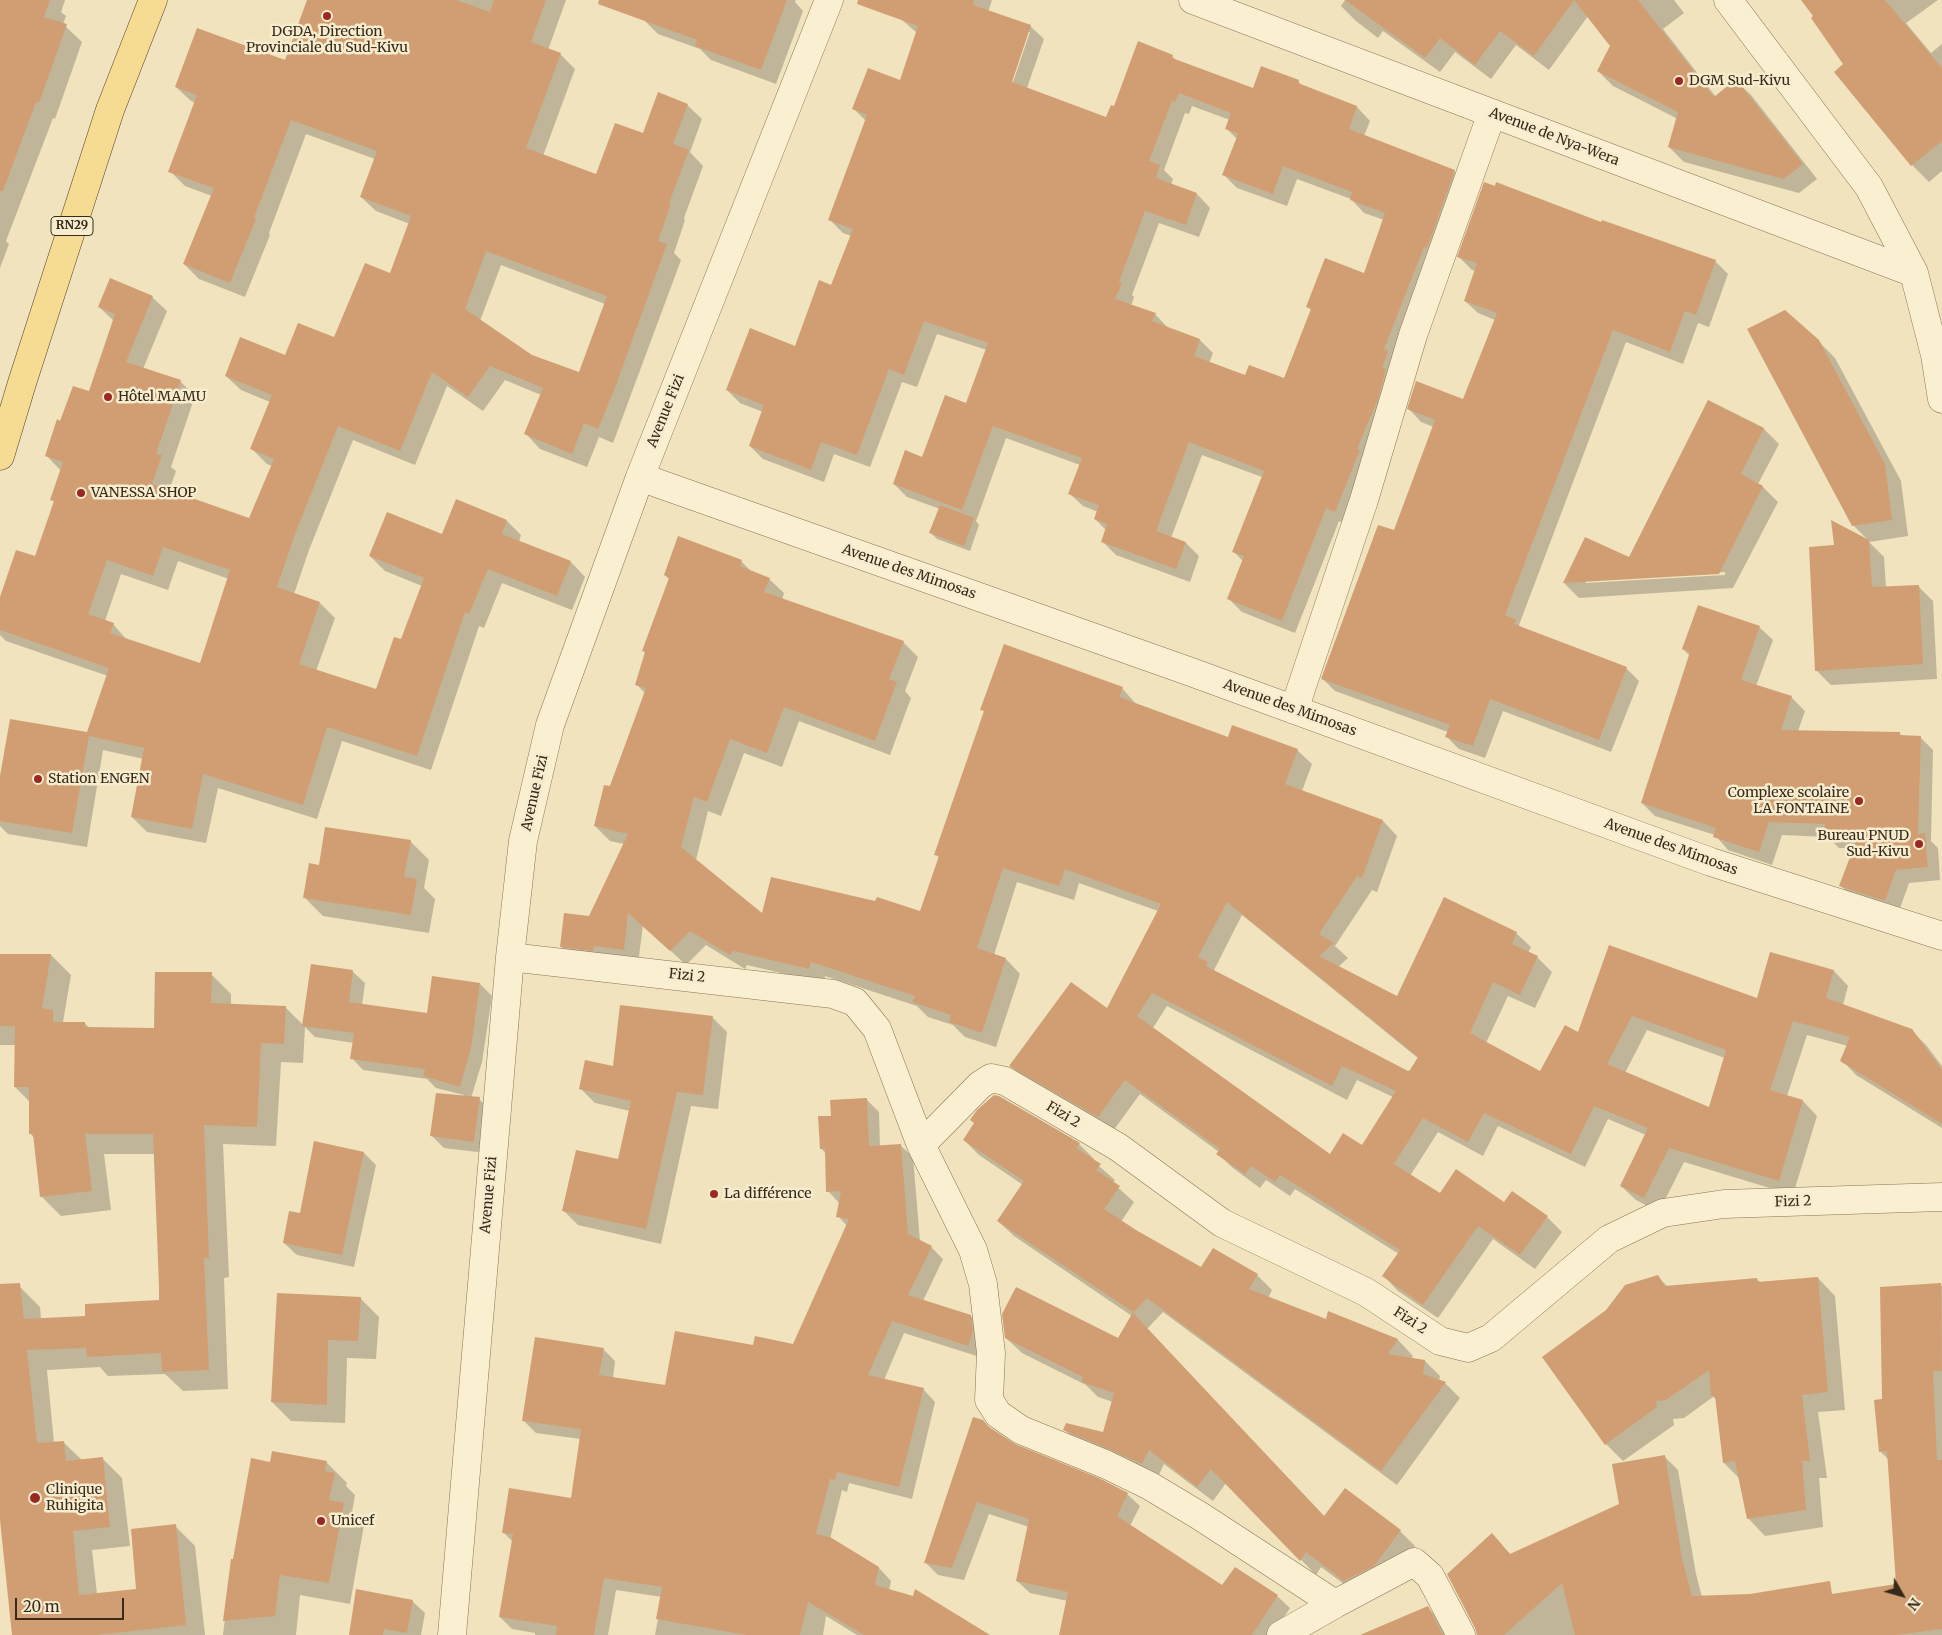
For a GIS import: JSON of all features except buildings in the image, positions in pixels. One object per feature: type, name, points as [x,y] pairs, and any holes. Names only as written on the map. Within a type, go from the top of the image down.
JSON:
[{"type":"main road","name":"RN29","points":[[0,456],[110,110],[153,0]]},
{"type":"street","name":"Avenue Fizi","points":[[452,1635],[510,957],[523,841],[550,725],[640,477],[829,0]]},
{"type":"street","name":"Avenue de Nya-Wera","points":[[1193,0],[1914,273]]},
{"type":"street","points":[[1728,0],[1869,187],[1914,273],[1935,355],[1942,398]]},
{"type":"street","points":[[1294,710],[1364,500],[1413,335],[1492,113]]},
{"type":"street","name":"Avenue des Mimosas","points":[[640,477],[1294,710],[1711,862],[1942,936]]},
{"type":"street","name":"Fizi 2","points":[[510,957],[833,994],[855,1002],[877,1029],[921,1145],[973,1250],[983,1284],[991,1354],[988,1400],[998,1414],[1021,1430],[1105,1464],[1150,1486],[1200,1516],[1335,1604]]},
{"type":"street","name":"Fizi 2","points":[[921,1145],[980,1085],[991,1078],[1005,1080],[1118,1147],[1222,1223],[1366,1292],[1440,1341],[1468,1348],[1491,1338],[1609,1239],[1663,1213],[1724,1204],[1942,1197]]},
{"type":"street","points":[[1281,1635],[1414,1562],[1430,1576],[1461,1635]]},
{"type":"place","name":"DGDA, Direction Provinciale du Sud-Kivu","points":[[327,16]]},
{"type":"place","name":"DGM Sud-Kivu","points":[[1679,81]]},
{"type":"place","name":"Hôtel MAMU","points":[[108,397]]},
{"type":"place","name":"VANESSA SHOP","points":[[81,493]]},
{"type":"place","name":"Station ENGEN","points":[[38,779]]},
{"type":"place","name":"Complexe scolaire LA FONTAINE","points":[[1859,801]]},
{"type":"place","name":"Bureau PNUD Sud-Kivu","points":[[1919,844]]},
{"type":"place","name":"La différence","points":[[714,1194]]},
{"type":"place","name":"Clinique Ruhigita","points":[[35,1498]]},
{"type":"place","name":"Unicef","points":[[321,1521]]}]
